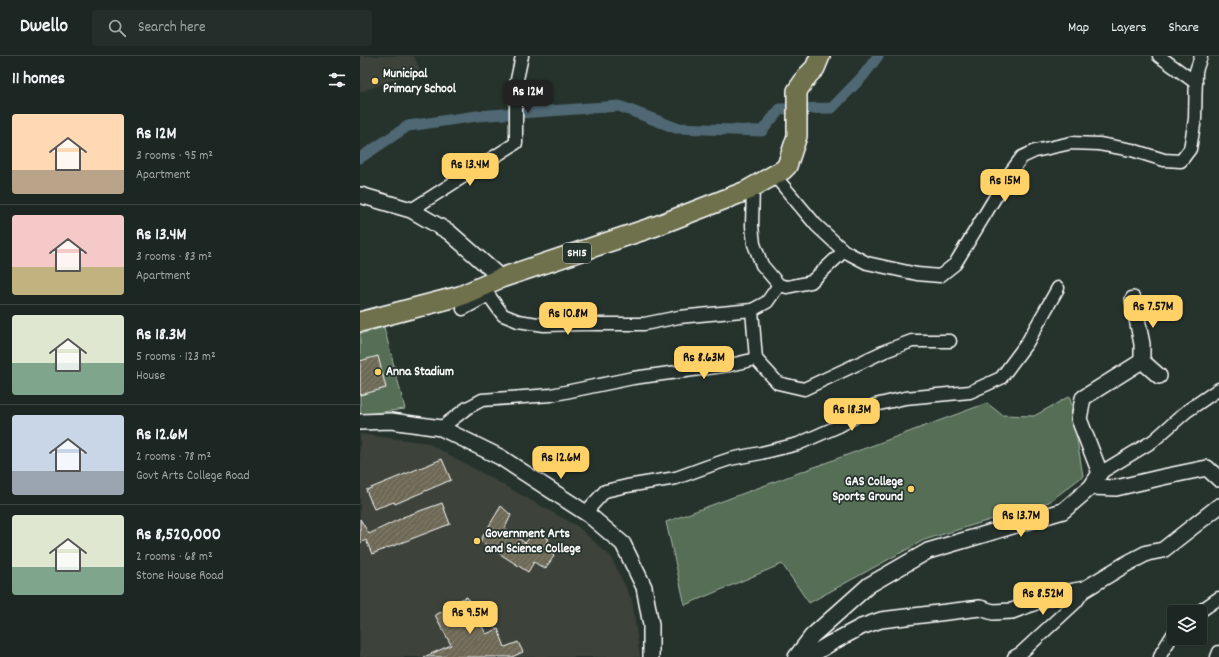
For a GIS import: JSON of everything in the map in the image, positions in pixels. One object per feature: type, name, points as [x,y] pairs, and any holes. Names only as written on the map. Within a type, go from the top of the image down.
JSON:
[{"type":"main road","points":[[780,171],[797,136],[796,91],[814,67]]},
{"type":"main road","name":"SH15","points":[[360,322],[486,290],[501,278],[656,226],[753,186],[780,171]]},
{"type":"street","points":[[411,210],[516,143],[516,84],[522,56]]},
{"type":"street","points":[[814,67],[830,56]]},
{"type":"street","points":[[1159,56],[1196,83]]},
{"type":"street","points":[[780,171],[816,225],[844,251],[867,263],[917,274],[940,276],[955,264],[1006,179],[1022,157],[1035,151],[1071,143],[1099,144],[1132,150],[1164,160],[1181,161],[1190,149],[1196,119],[1196,71],[1201,56]]},
{"type":"street","points":[[753,186],[752,226],[754,244],[762,265],[779,285],[787,287],[811,282],[844,251]]},
{"type":"street","points":[[362,195],[411,210],[449,232],[501,278]]},
{"type":"street","points":[[463,309],[486,290],[503,315],[518,321],[544,325],[644,324],[679,317],[752,310],[767,302],[779,285]]},
{"type":"street","points":[[586,512],[605,491],[676,478],[730,459],[761,454],[798,444],[839,426],[875,405],[904,398],[970,392],[1001,378],[1028,343],[1058,288]]},
{"type":"street","points":[[1133,299],[1142,344],[1142,361],[1159,376]]},
{"type":"street","points":[[752,310],[756,359],[778,383],[804,389],[885,351],[912,341],[950,341]]},
{"type":"street","points":[[441,428],[467,408],[482,400],[550,395],[633,378],[730,365],[756,359]]},
{"type":"street","points":[[1100,473],[1079,419],[1083,398],[1142,361]]},
{"type":"street","points":[[796,657],[812,636],[869,585],[928,551],[1063,511],[1091,486],[1100,473],[1152,441],[1187,411],[1219,389]]},
{"type":"street","points":[[360,422],[391,421],[441,428],[500,457],[586,512],[623,544],[644,587],[651,625],[651,657]]},
{"type":"street","points":[[1091,486],[1116,488],[1163,477],[1213,468],[1219,479]]},
{"type":"street","points":[[808,657],[861,628],[881,620],[980,608],[993,612],[1012,611],[1049,597],[1085,589],[1147,553],[1163,550],[1219,506]]},
{"type":"street","points":[[1014,657],[1021,653],[1076,602],[1085,589]]},
{"type":"street","points":[[1207,606],[1219,598]]},
{"type":"street","points":[[1160,657],[1167,644]]},
{"type":"street","points":[[1218,657],[1219,652]]},
{"type":"shaded area","name":"Municipal Primary School","points":[[360,56],[414,56],[420,70],[360,92]]},
{"type":"shaded area","name":"Government Arts and Science College","points":[[360,434],[428,443],[577,526],[611,557],[632,600],[640,657],[360,657]]},
{"type":"green space","name":"Anna Stadium","points":[[384,327],[405,409],[360,415],[360,334]]},
{"type":"green space","name":"GAS College Sports Ground","points":[[1070,396],[1083,476],[1049,502],[924,540],[809,603],[782,564],[685,605],[666,522],[987,403],[1002,415],[1034,416]]},
{"type":"building","points":[[378,356],[386,388],[360,395],[360,361]]},
{"type":"building","points":[[442,459],[451,480],[395,504],[394,502],[374,509],[366,490]]},
{"type":"building","points":[[442,503],[450,524],[372,554],[366,540],[360,543],[360,519],[369,534],[403,517]]},
{"type":"building","points":[[501,506],[511,515],[505,528],[525,543],[535,531],[549,539],[544,547],[554,556],[545,569],[534,562],[528,572],[480,541]]},
{"type":"building","points":[[467,597],[486,634],[498,629],[505,647],[518,642],[523,652],[512,657],[424,657],[451,645],[435,615],[452,607],[452,603]]},
{"type":"waterway","points":[[360,158],[408,126],[477,116],[619,106],[676,128],[762,131],[780,109],[832,108],[863,76],[878,56]]},
{"type":"place","name":"Municipal Primary School","points":[[375,81]]},
{"type":"place","name":"Anna Stadium","points":[[378,372]]},
{"type":"place","name":"GAS College Sports Ground","points":[[911,489]]},
{"type":"place","name":"Government Arts and Science College","points":[[477,541]]}]
